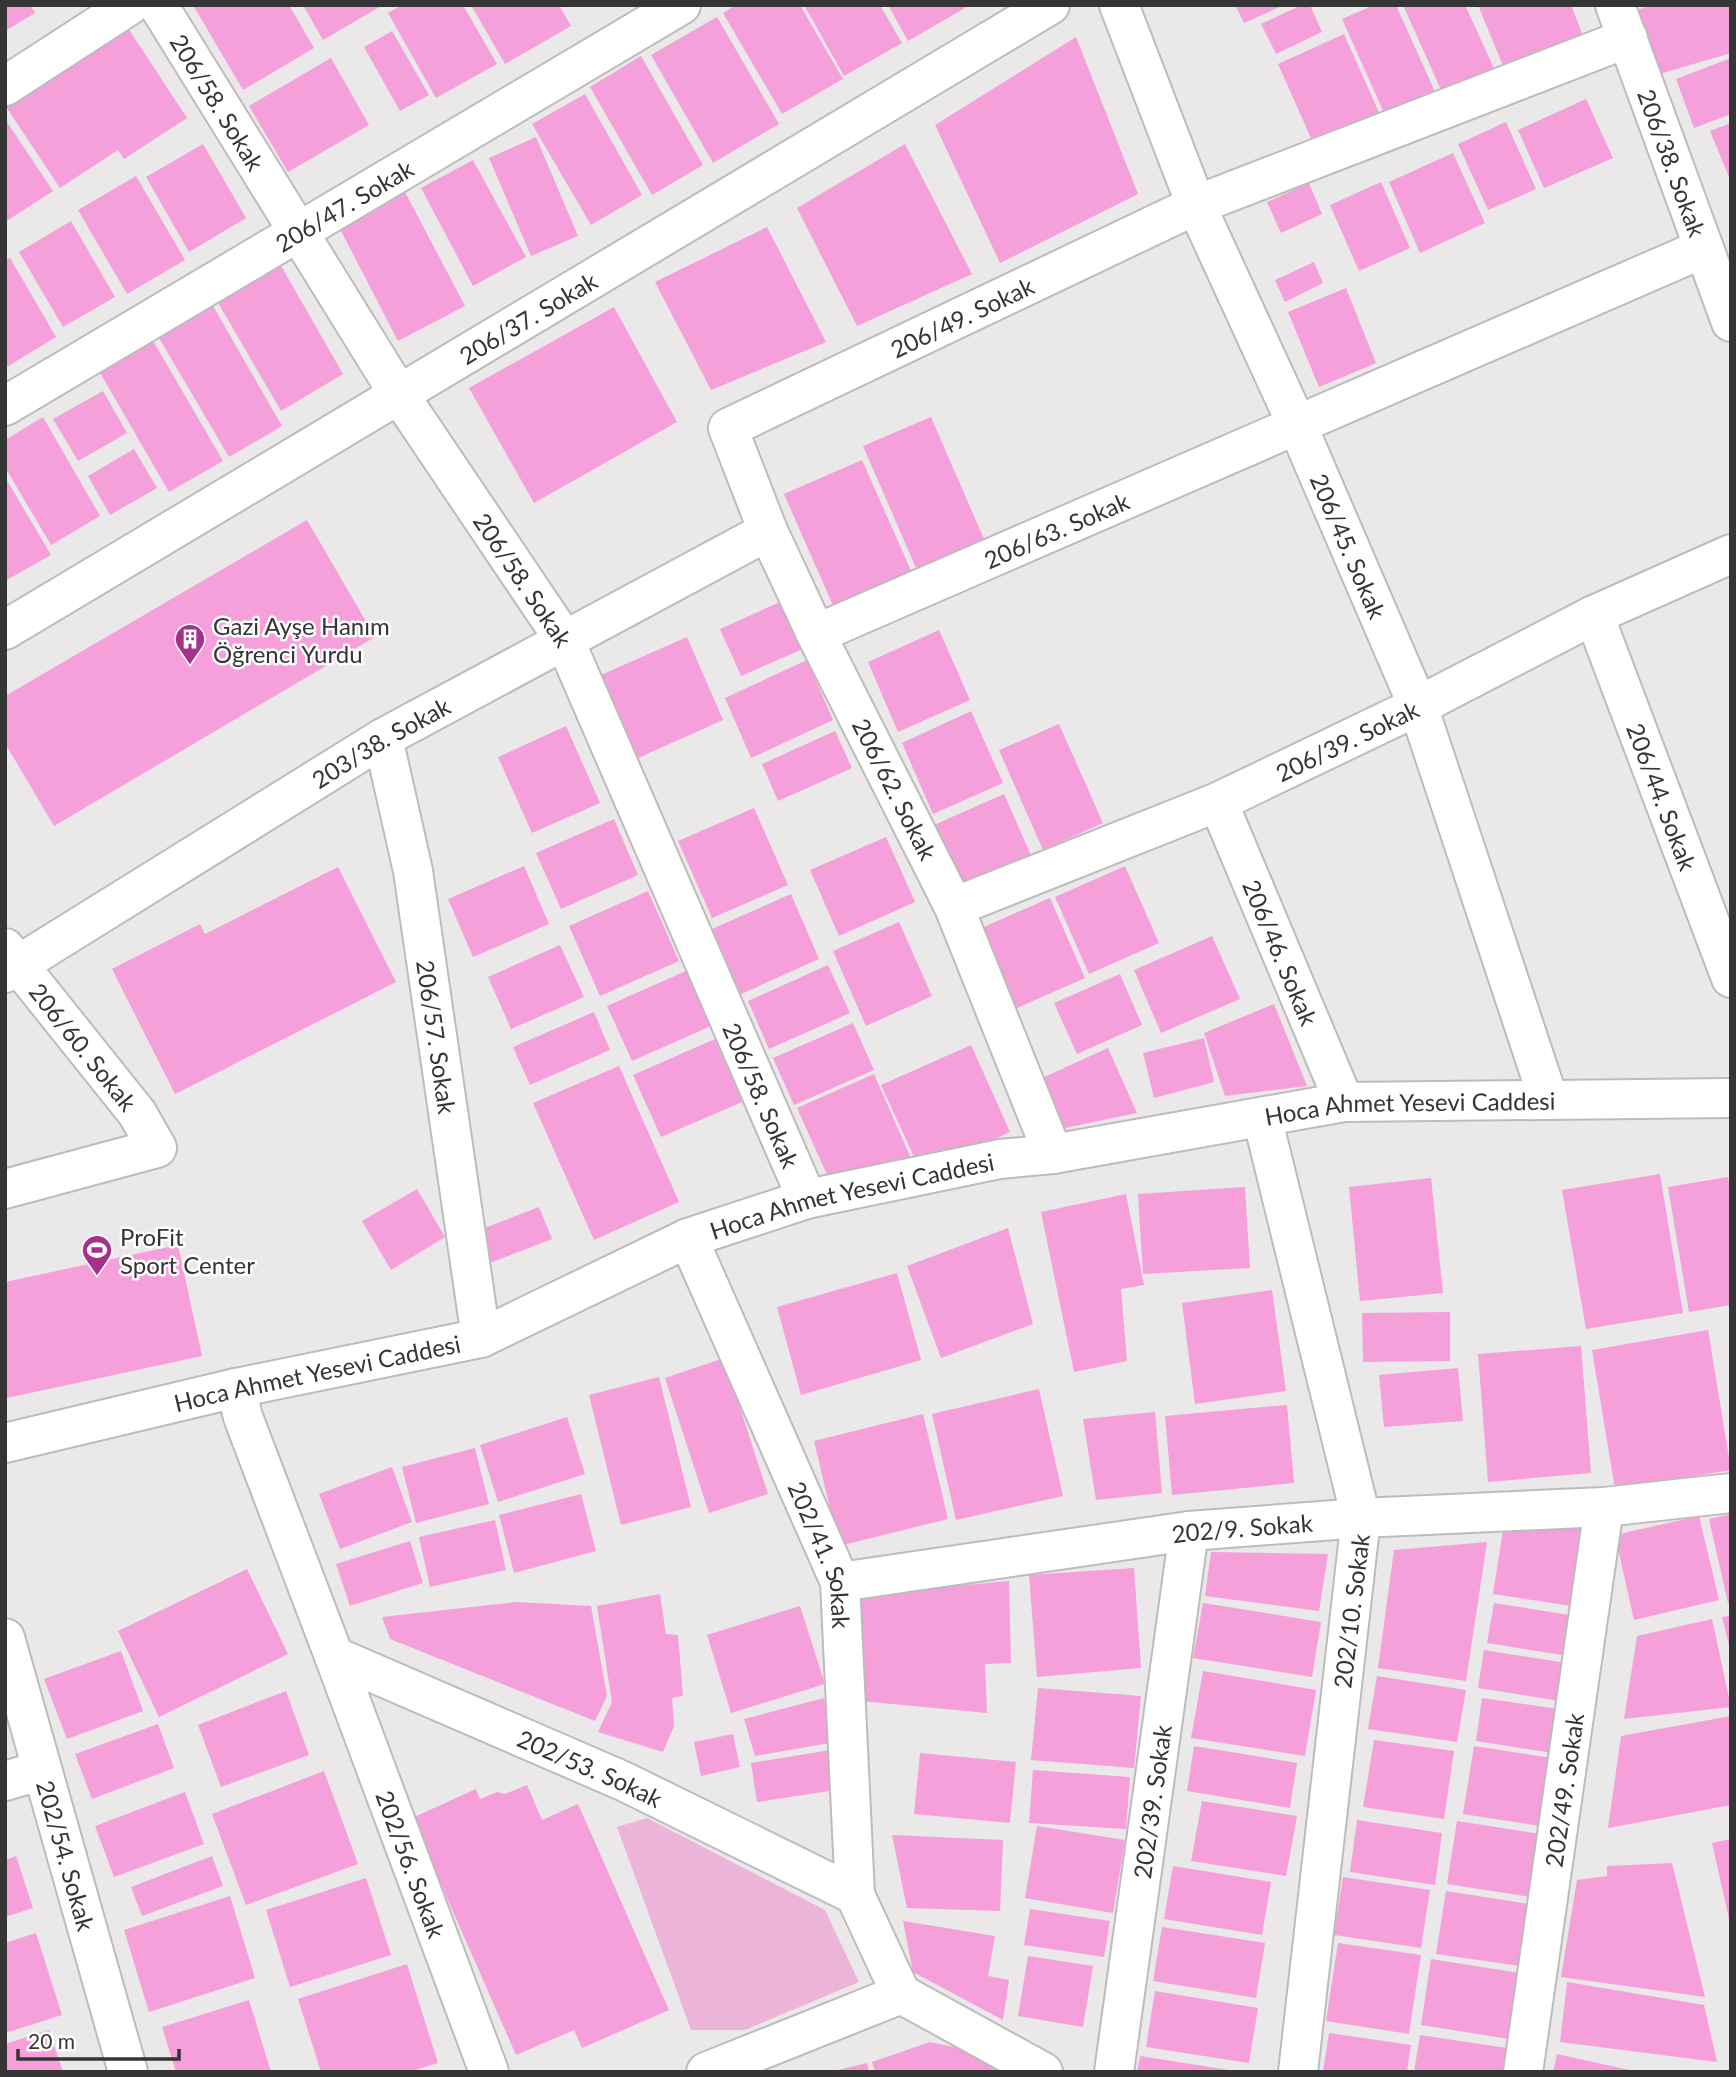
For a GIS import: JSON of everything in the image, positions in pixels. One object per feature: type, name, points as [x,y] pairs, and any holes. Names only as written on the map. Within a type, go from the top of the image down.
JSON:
[{"type":"street","points":[[5,86],[130,5]]},
{"type":"street","name":"206/58. Sokak","points":[[158,5],[398,393],[565,641],[807,1199]]},
{"type":"street","name":"206/47. Sokak","points":[[5,406],[297,230],[681,5]]},
{"type":"street","name":"206/37. Sokak","points":[[5,630],[1050,5]]},
{"type":"street","name":"206/45. Sokak","points":[[1119,5],[1196,205],[1298,427],[1418,706],[1548,1098]]},
{"type":"street","name":"206/49. Sokak","points":[[727,428],[1196,205],[1621,22]]},
{"type":"street","name":"206/38. Sokak","points":[[1621,22],[1731,322]]},
{"type":"street","name":"206/63. Sokak","points":[[816,634],[1298,427],[1704,248]]},
{"type":"street","name":"206/62. Sokak","points":[[727,428],[768,531],[816,634],[954,907],[1053,1154]]},
{"type":"street","name":"203/38. Sokak","points":[[10,962],[383,738],[768,531]]},
{"type":"street","name":"206/39. Sokak","points":[[954,907],[1218,802],[1418,706],[1594,615],[1731,554]]},
{"type":"street","name":"206/44. Sokak","points":[[1594,615],[1731,978]]},
{"type":"street","name":"206/57. Sokak","points":[[383,738],[413,871],[481,1338]]},
{"type":"street","name":"206/46. Sokak","points":[[1218,802],[1345,1102]]},
{"type":"street","name":"206/60. Sokak","points":[[5,1189],[158,1148],[137,1113],[10,962]]},
{"type":"street","name":"Hoca Ahmet Yesevi Caddesi","points":[[5,1443],[236,1388],[481,1338],[688,1238],[807,1199],[1000,1159],[1053,1154],[1345,1102],[1731,1098]]},
{"type":"street","name":"202/10. Sokak","points":[[1262,1117],[1361,1518],[1298,2072]]},
{"type":"street","name":"202/41. Sokak","points":[[688,1238],[840,1582],[855,1895]]},
{"type":"street","points":[[236,1388],[243,1417],[334,1656]]},
{"type":"street","name":"202/9. Sokak","points":[[840,1582],[1189,1531],[1361,1518],[1605,1507],[1731,1493]]},
{"type":"street","name":"202/49. Sokak","points":[[1523,2072],[1605,1507]]},
{"type":"street","name":"202/39. Sokak","points":[[1114,2072],[1189,1531]]},
{"type":"street","name":"202/54. Sokak","points":[[5,1639],[128,2072]]},
{"type":"street","name":"202/53. Sokak","points":[[334,1656],[623,1781],[855,1895]]},
{"type":"street","name":"202/56. Sokak","points":[[334,1656],[489,2072]]},
{"type":"street","points":[[5,1781],[42,1770]]},
{"type":"street","points":[[855,1895],[901,1994],[1043,2072]]},
{"type":"street","points":[[706,2072],[901,1994]]},
{"type":"shaded area","points":[[647,1818],[825,1910],[859,1982],[745,2030],[691,2030],[617,1827]]},
{"type":"building","points":[[5,5],[30,5],[35,13],[5,31]]},
{"type":"building","points":[[193,5],[289,5],[314,48],[243,90]]},
{"type":"building","points":[[303,5],[383,5],[323,40]]},
{"type":"building","points":[[402,5],[463,5],[497,64],[436,98],[388,13]]},
{"type":"building","points":[[471,5],[559,5],[571,26],[505,64]]},
{"type":"building","points":[[736,5],[800,5],[843,79],[782,114],[723,13]]},
{"type":"building","points":[[804,5],[880,5],[902,43],[844,76]]},
{"type":"building","points":[[888,5],[963,5],[965,8],[908,41]]},
{"type":"building","points":[[1235,5],[1284,5],[1244,23]]},
{"type":"building","points":[[1302,5],[1310,5],[1322,32],[1276,54],[1261,24]]},
{"type":"building","points":[[1374,5],[1396,5],[1435,92],[1385,115],[1342,19]]},
{"type":"building","points":[[1403,5],[1465,5],[1498,77],[1446,101]]},
{"type":"building","points":[[1478,5],[1571,5],[1587,46],[1508,78]]},
{"type":"building","points":[[1653,5],[1731,5],[1731,53],[1656,75],[1637,10]]},
{"type":"building","points":[[717,17],[779,124],[713,163],[651,55]]},
{"type":"building","points":[[126,25],[187,118],[124,159],[118,150],[60,188],[5,105]]},
{"type":"building","points":[[392,31],[429,95],[400,111],[364,47]]},
{"type":"building","points":[[1344,34],[1385,126],[1319,156],[1278,64]]},
{"type":"building","points":[[1076,37],[1138,194],[1000,263],[935,125]]},
{"type":"building","points":[[641,56],[703,165],[652,195],[590,87]]},
{"type":"building","points":[[331,58],[369,125],[288,172],[249,106]]},
{"type":"building","points":[[1731,58],[1731,114],[1694,128],[1676,79]]},
{"type":"building","points":[[585,94],[642,195],[591,225],[532,124]]},
{"type":"building","points":[[1586,99],[1613,158],[1544,188],[1518,130]]},
{"type":"building","points":[[5,119],[53,191],[5,222]]},
{"type":"building","points":[[1506,122],[1536,189],[1488,210],[1458,144]]},
{"type":"building","points":[[1731,123],[1731,182],[1710,131]]},
{"type":"building","points":[[536,137],[578,236],[531,256],[489,158]]},
{"type":"building","points":[[203,144],[246,218],[189,252],[146,177]]},
{"type":"building","points":[[905,144],[972,274],[857,326],[797,208]]},
{"type":"building","points":[[1453,153],[1485,223],[1420,253],[1389,182]]},
{"type":"building","points":[[473,160],[526,257],[473,286],[421,188]]},
{"type":"building","points":[[136,176],[185,260],[127,294],[78,210]]},
{"type":"building","points":[[1381,182],[1410,248],[1359,271],[1330,205]]},
{"type":"building","points":[[1309,183],[1322,214],[1281,233],[1267,202]]},
{"type":"building","points":[[405,192],[465,306],[398,341],[339,227]]},
{"type":"building","points":[[71,221],[115,297],[63,327],[19,252]]},
{"type":"building","points":[[767,227],[826,342],[711,390],[655,282]]},
{"type":"building","points":[[10,258],[56,337],[5,368],[5,260]]},
{"type":"building","points":[[1314,262],[1323,283],[1285,302],[1275,280]]},
{"type":"building","points":[[280,264],[343,374],[281,411],[217,301]]},
{"type":"building","points":[[1346,288],[1376,363],[1319,387],[1288,312]]},
{"type":"building","points":[[213,306],[282,426],[229,457],[159,338]]},
{"type":"building","points":[[614,307],[677,422],[534,503],[469,388]]},
{"type":"building","points":[[152,339],[223,461],[169,492],[99,371]]},
{"type":"building","points":[[103,391],[127,433],[78,461],[53,419]]},
{"type":"building","points":[[43,417],[100,516],[51,545],[5,467],[5,440]]},
{"type":"building","points":[[931,417],[984,539],[916,568],[863,446]]},
{"type":"building","points":[[134,449],[157,488],[110,515],[88,476]]},
{"type":"building","points":[[862,460],[913,575],[835,610],[784,494]]},
{"type":"building","points":[[5,477],[51,555],[5,581]]},
{"type":"building","name":"Gazi Ayşe Hanım Öğrenci Yurdu","points":[[307,520],[375,637],[54,826],[5,743],[5,696]]},
{"type":"building","points":[[782,601],[803,649],[741,676],[720,629]]},
{"type":"building","points":[[939,630],[970,700],[898,732],[868,662]]},
{"type":"building","points":[[687,637],[723,720],[638,758],[601,675]]},
{"type":"building","points":[[807,660],[833,720],[751,758],[725,698]]},
{"type":"building","points":[[971,711],[1003,783],[933,814],[902,743]]},
{"type":"building","points":[[1059,724],[1103,823],[1043,850],[999,750]]},
{"type":"building","points":[[566,726],[600,803],[532,833],[498,757]]},
{"type":"building","points":[[835,731],[852,768],[778,801],[762,764]]},
{"type":"building","points":[[1004,794],[1033,860],[963,890],[934,825]]},
{"type":"building","points":[[754,808],[788,885],[712,918],[678,841]]},
{"type":"building","points":[[614,819],[638,875],[561,909],[536,853]]},
{"type":"building","points":[[886,837],[915,902],[839,936],[810,870]]},
{"type":"building","points":[[524,866],[549,924],[473,957],[448,899]]},
{"type":"building","points":[[1125,866],[1159,943],[1089,974],[1055,897]]},
{"type":"building","points":[[338,867],[396,982],[175,1094],[112,969],[200,924],[205,934]]},
{"type":"building","points":[[648,891],[679,961],[600,996],[569,926]]},
{"type":"building","points":[[791,894],[819,959],[741,994],[712,929]]},
{"type":"building","points":[[1050,898],[1085,978],[1015,1009],[979,929]]},
{"type":"building","points":[[899,922],[932,996],[866,1026],[833,951]]},
{"type":"building","points":[[1212,936],[1240,999],[1161,1033],[1134,970]]},
{"type":"building","points":[[560,945],[584,997],[511,1029],[488,977]]},
{"type":"building","points":[[828,965],[850,1013],[769,1049],[748,1001]]},
{"type":"building","points":[[686,971],[711,1026],[632,1061],[607,1006]]},
{"type":"building","points":[[1120,974],[1142,1025],[1077,1054],[1054,1003]]},
{"type":"building","points":[[1274,1004],[1307,1086],[1225,1096],[1204,1033]]},
{"type":"building","points":[[594,1012],[610,1050],[530,1085],[513,1047]]},
{"type":"building","points":[[853,1023],[874,1070],[794,1105],[773,1058]]},
{"type":"building","points":[[1204,1038],[1214,1082],[1154,1098],[1143,1053]]},
{"type":"building","points":[[715,1039],[742,1102],[661,1137],[633,1075]]},
{"type":"building","points":[[971,1045],[1010,1132],[921,1172],[881,1085]]},
{"type":"building","points":[[1108,1048],[1137,1113],[1065,1128],[1042,1078]]},
{"type":"building","points":[[619,1066],[679,1202],[594,1240],[533,1103]]},
{"type":"building","points":[[874,1074],[910,1156],[834,1190],[797,1108]]},
{"type":"building","points":[[1660,1174],[1683,1313],[1586,1329],[1562,1190]]},
{"type":"building","points":[[1728,1177],[1731,1195],[1731,1305],[1689,1312],[1668,1187]]},
{"type":"building","points":[[1431,1178],[1443,1293],[1360,1301],[1349,1187]]},
{"type":"building","points":[[1245,1187],[1250,1268],[1143,1274],[1138,1194]]},
{"type":"building","points":[[417,1189],[445,1237],[391,1270],[362,1221]]},
{"type":"building","points":[[1126,1194],[1144,1285],[1121,1289],[1127,1361],[1074,1372],[1041,1212]]},
{"type":"building","points":[[539,1207],[552,1239],[482,1266],[469,1234]]},
{"type":"building","points":[[1008,1228],[1033,1324],[941,1358],[907,1266]]},
{"type":"building","points":[[178,1245],[202,1356],[7,1398],[5,1282]]},
{"type":"building","points":[[897,1273],[921,1360],[801,1395],[777,1307]]},
{"type":"building","points":[[1272,1290],[1286,1391],[1195,1404],[1182,1303]]},
{"type":"building","points":[[1450,1312],[1450,1361],[1363,1362],[1362,1313]]},
{"type":"building","points":[[1708,1330],[1731,1470],[1615,1489],[1592,1350]]},
{"type":"building","points":[[1581,1346],[1591,1473],[1488,1482],[1478,1354]]},
{"type":"building","points":[[724,1358],[768,1494],[709,1513],[665,1378]]},
{"type":"building","points":[[1458,1368],[1463,1421],[1384,1427],[1379,1375]]},
{"type":"building","points":[[659,1377],[691,1507],[621,1525],[589,1395]]},
{"type":"building","points":[[1039,1389],[1063,1496],[956,1520],[932,1414]]},
{"type":"building","points":[[1287,1405],[1294,1483],[1172,1495],[1165,1416]]},
{"type":"building","points":[[1155,1412],[1162,1493],[1096,1500],[1083,1419]]},
{"type":"building","points":[[923,1414],[948,1519],[839,1546],[814,1441]]},
{"type":"building","points":[[567,1417],[585,1474],[498,1502],[480,1445]]},
{"type":"building","points":[[475,1448],[489,1504],[416,1523],[402,1467]]},
{"type":"building","points":[[392,1467],[412,1522],[340,1549],[319,1494]]},
{"type":"building","points":[[581,1494],[596,1551],[514,1573],[499,1515]]},
{"type":"building","points":[[1731,1514],[1731,1603],[1728,1603],[1709,1519]]},
{"type":"building","points":[[1699,1516],[1719,1600],[1634,1620],[1615,1535]]},
{"type":"building","points":[[1505,1517],[1582,1528],[1571,1606],[1493,1594]]},
{"type":"building","points":[[495,1520],[506,1570],[430,1587],[419,1537]]},
{"type":"building","points":[[410,1541],[423,1583],[350,1606],[336,1564]]},
{"type":"building","points":[[1487,1542],[1466,1681],[1378,1668],[1394,1550]]},
{"type":"building","points":[[1211,1552],[1328,1554],[1319,1611],[1205,1596]]},
{"type":"building","points":[[1134,1568],[1141,1668],[1037,1677],[1029,1575]]},
{"type":"building","points":[[247,1569],[288,1654],[159,1717],[118,1631]]},
{"type":"building","points":[[1009,1581],[1011,1663],[985,1664],[987,1713],[861,1701],[852,1595]]},
{"type":"building","points":[[660,1594],[666,1634],[678,1635],[683,1696],[672,1698],[674,1726],[663,1752],[598,1732],[612,1702],[597,1606]]},
{"type":"building","points":[[516,1602],[591,1606],[607,1696],[595,1721],[390,1639],[382,1617]]},
{"type":"building","points":[[1203,1603],[1321,1622],[1312,1677],[1193,1658]]},
{"type":"building","points":[[1494,1603],[1569,1615],[1562,1655],[1487,1643]]},
{"type":"building","points":[[800,1606],[825,1684],[731,1713],[707,1635]]},
{"type":"building","points":[[1731,1615],[1731,1649],[1730,1649],[1722,1617]]},
{"type":"building","points":[[1712,1619],[1731,1707],[1624,1719],[1637,1636]]},
{"type":"building","points":[[1484,1650],[1566,1663],[1560,1701],[1478,1688]]},
{"type":"building","points":[[121,1651],[143,1711],[67,1739],[44,1679]]},
{"type":"building","points":[[1203,1671],[1316,1690],[1305,1756],[1191,1738]]},
{"type":"building","points":[[1377,1676],[1466,1690],[1457,1742],[1368,1729]]},
{"type":"building","points":[[1038,1688],[1141,1696],[1134,1768],[1031,1760]]},
{"type":"building","points":[[286,1691],[309,1755],[221,1787],[198,1725]]},
{"type":"building","points":[[824,1698],[830,1743],[755,1756],[744,1719]]},
{"type":"building","points":[[1482,1698],[1558,1709],[1552,1753],[1476,1741]]},
{"type":"building","points":[[1731,1716],[1731,1805],[1608,1828],[1621,1736]]},
{"type":"building","points":[[158,1724],[174,1768],[92,1799],[75,1754]]},
{"type":"building","points":[[733,1734],[740,1767],[701,1776],[694,1742]]},
{"type":"building","points":[[1374,1740],[1454,1751],[1444,1819],[1363,1807]]},
{"type":"building","points":[[1194,1746],[1297,1763],[1290,1808],[1187,1791]]},
{"type":"building","points":[[1474,1746],[1552,1758],[1541,1826],[1463,1814]]},
{"type":"building","points":[[830,1750],[836,1790],[757,1802],[751,1763]]},
{"type":"building","points":[[920,1753],[1016,1762],[1010,1823],[914,1814]]},
{"type":"building","points":[[1033,1770],[1130,1777],[1126,1829],[1029,1823]]},
{"type":"building","points":[[324,1771],[358,1864],[246,1905],[212,1814]]},
{"type":"building","points":[[527,1785],[542,1820],[578,1804],[669,2010],[582,2048],[574,2030],[516,2055],[412,1818],[476,1789],[480,1799],[497,1792],[505,1794]]},
{"type":"building","points":[[185,1792],[204,1844],[114,1877],[95,1826]]},
{"type":"building","points":[[1202,1801],[1297,1816],[1286,1876],[1191,1861]]},
{"type":"building","points":[[1357,1820],[1442,1833],[1435,1885],[1350,1872]]},
{"type":"building","points":[[1457,1821],[1540,1834],[1530,1897],[1447,1884]]},
{"type":"building","points":[[1037,1826],[1125,1840],[1113,1913],[1025,1898]]},
{"type":"building","points":[[892,1835],[1003,1840],[1000,1911],[907,1908]]},
{"type":"building","points":[[1731,1839],[1731,1919],[1729,1919],[1712,1843]]},
{"type":"building","points":[[16,1856],[33,1908],[5,1917],[5,1860]]},
{"type":"building","points":[[212,1856],[223,1886],[142,1916],[131,1887]]},
{"type":"building","points":[[1672,1863],[1705,1997],[1561,1977],[1577,1880],[1607,1876],[1607,1866]]},
{"type":"building","points":[[1173,1866],[1271,1882],[1262,1935],[1164,1919]]},
{"type":"building","points":[[1343,1877],[1430,1890],[1421,1948],[1334,1935]]},
{"type":"building","points":[[366,1878],[391,1955],[290,1987],[266,1910]]},
{"type":"building","points":[[1446,1891],[1530,1904],[1520,1966],[1436,1954]]},
{"type":"building","points":[[230,1896],[255,1978],[149,2012],[124,1930]]},
{"type":"building","points":[[1030,1909],[1110,1921],[1104,1957],[1024,1945]]},
{"type":"building","points":[[903,1921],[995,1936],[988,1976],[1009,1980],[1003,2020],[913,1972]]},
{"type":"building","points":[[1162,1927],[1265,1943],[1256,1998],[1153,1981]]},
{"type":"building","points":[[36,1933],[62,2015],[5,2033],[5,1943]]},
{"type":"building","points":[[1338,1943],[1421,1955],[1409,2034],[1326,2021]]},
{"type":"building","points":[[1028,1956],[1093,1966],[1083,2027],[1018,2016]]},
{"type":"building","points":[[1431,1959],[1520,1973],[1509,2039],[1421,2025]]},
{"type":"building","points":[[407,1964],[438,2063],[409,2072],[321,2072],[298,1999]]},
{"type":"building","points":[[1567,1982],[1704,2005],[1717,2062],[1560,2042]]},
{"type":"building","points":[[1155,1991],[1258,2008],[1249,2063],[1146,2047]]},
{"type":"building","points":[[249,2000],[271,2072],[176,2072],[162,2027]]},
{"type":"building","points":[[49,2030],[63,2072],[5,2072],[5,2044]]},
{"type":"building","points":[[1329,2033],[1411,2045],[1407,2072],[1323,2072]]},
{"type":"building","points":[[1420,2035],[1507,2048],[1504,2072],[1414,2072]]},
{"type":"building","points":[[930,2042],[990,2055],[1012,2072],[875,2072],[872,2062]]},
{"type":"building","points":[[1557,2054],[1634,2071],[1634,2072],[1553,2072]]},
{"type":"building","points":[[1140,2056],[1229,2070],[1229,2072],[1137,2072]]},
{"type":"building","points":[[867,2063],[869,2072],[834,2071]]},
{"type":"place","name":"Gazi Ayşe Hanım Öğrenci Yurdu","points":[[190,666]]},
{"type":"place","name":"ProFit Sport Center","points":[[97,1277]]}]
